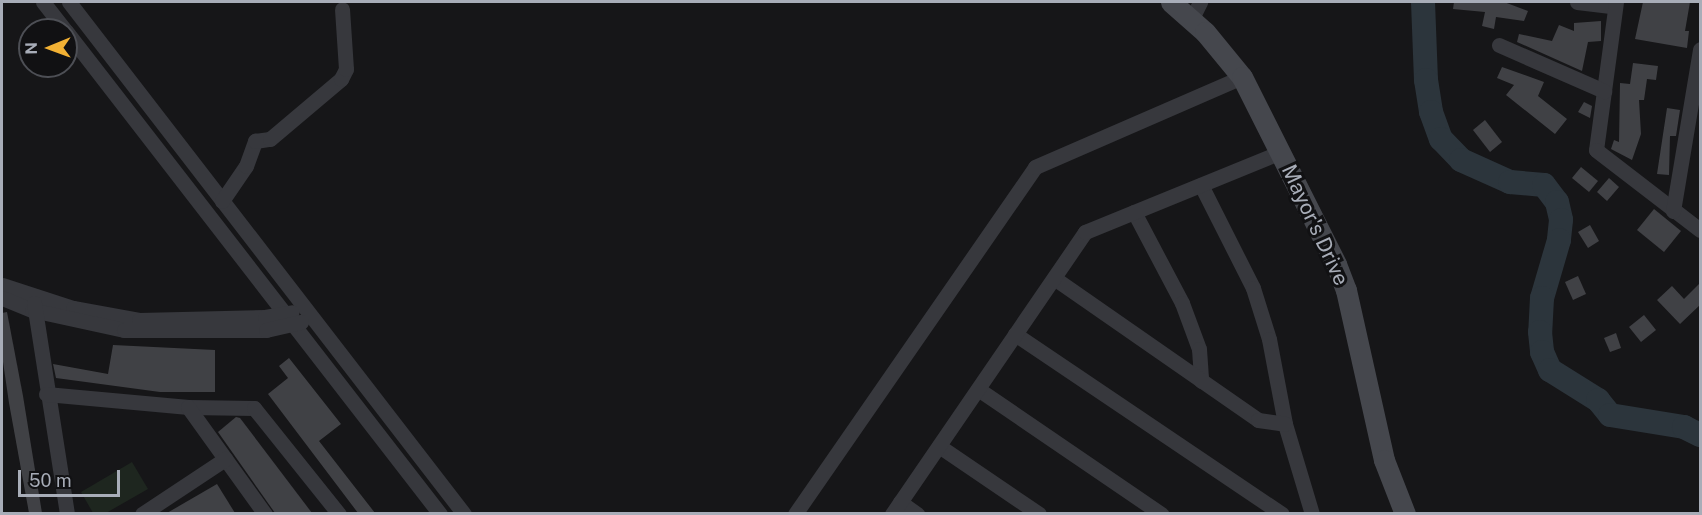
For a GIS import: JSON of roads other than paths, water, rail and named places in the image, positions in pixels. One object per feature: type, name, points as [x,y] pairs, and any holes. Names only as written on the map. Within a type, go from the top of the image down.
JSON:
[{"type":"street","points":[[43,2],[56,18]]},
{"type":"street","points":[[69,2],[464,513]]},
{"type":"street","name":"Mayor's Drive","points":[[1171,2],[1196,10],[1242,77],[1281,152],[1346,290],[1384,460],[1405,513]]},
{"type":"street","points":[[1577,2],[1616,4],[1596,150],[1673,211],[1701,230]]},
{"type":"street","points":[[222,201],[246,166],[255,141],[270,139],[341,80],[346,69],[342,9]]},
{"type":"street","points":[[1498,45],[1604,91]]},
{"type":"street","points":[[78,46],[440,513]]},
{"type":"street","points":[[1673,211],[1701,49]]},
{"type":"street","points":[[795,513],[1035,167],[1242,77]]},
{"type":"street","points":[[917,513],[896,508],[1086,232],[1281,152]]},
{"type":"street","points":[[1201,185],[1253,288],[1269,339],[1285,424],[1312,513]]},
{"type":"street","points":[[1134,212],[1182,303],[1199,349],[1201,381]]},
{"type":"street","points":[[1054,278],[1258,420],[1285,424]]},
{"type":"street","points":[[2,285],[34,303]]},
{"type":"street","points":[[2,298],[34,303],[145,332],[290,321],[307,311]]},
{"type":"street","points":[[34,303],[46,394],[67,513]]},
{"type":"street","points":[[1016,334],[1282,513]]},
{"type":"street","points":[[978,389],[1161,513]]},
{"type":"street","points":[[46,394],[188,407],[254,408],[339,513]]},
{"type":"street","points":[[188,407],[263,513]]},
{"type":"street","points":[[939,446],[1039,513]]},
{"type":"street","points":[[142,513],[225,459]]},
{"type":"waterway","points":[[1423,2],[1426,80],[1431,112],[1441,139],[1461,160],[1510,182],[1544,185],[1557,202],[1561,220],[1559,240],[1542,298],[1540,332],[1542,352],[1550,370],[1598,400],[1610,415],[1684,427],[1700,435]]}]
